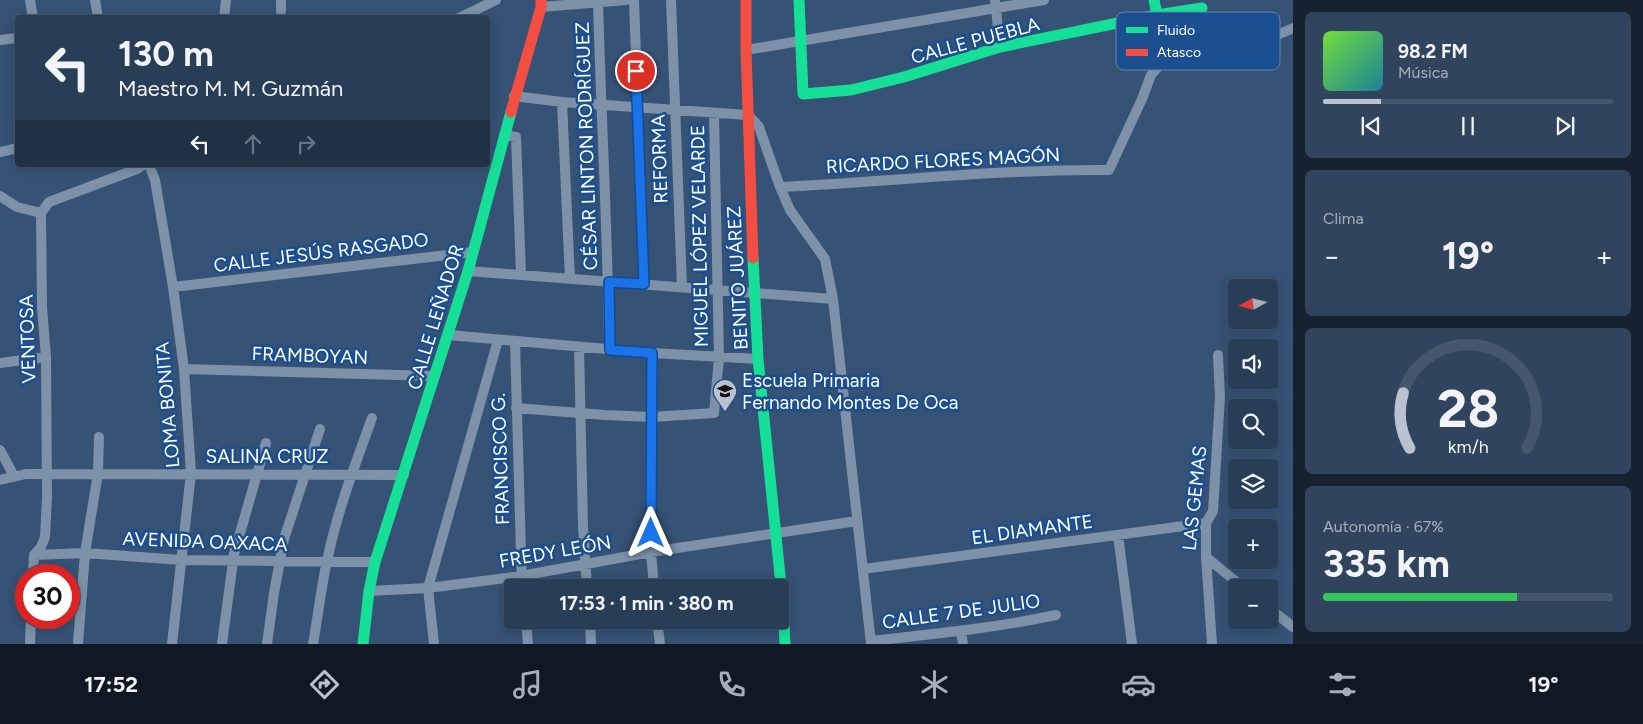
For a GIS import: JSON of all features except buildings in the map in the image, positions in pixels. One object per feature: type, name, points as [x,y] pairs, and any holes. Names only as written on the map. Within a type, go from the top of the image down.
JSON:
[{"type":"street","points":[[30,0],[32,15]]},
{"type":"street","points":[[94,0],[97,15]]},
{"type":"street","points":[[224,15],[226,0]]},
{"type":"street","points":[[281,11],[282,0]]},
{"type":"street","points":[[464,15],[496,0]]},
{"type":"street","points":[[541,4],[626,0]]},
{"type":"street","points":[[634,0],[644,284]]},
{"type":"street","name":"REFORMA","points":[[671,0],[682,287]]},
{"type":"street","name":"BENITO JUÁREZ","points":[[746,0],[754,293],[758,359],[779,579]]},
{"type":"street","points":[[799,0],[802,41]]},
{"type":"street","points":[[746,50],[995,4],[1044,0]]},
{"type":"street","name":"CÉSAR LINTON RODRÍGUEZ","points":[[598,2],[610,350]]},
{"type":"street","name":"CALLE LEÑADOR","points":[[363,644],[369,591],[375,562],[474,252],[514,96],[541,4]]},
{"type":"street","points":[[995,4],[1000,47]]},
{"type":"street","name":"CALLE PUEBLA","points":[[1179,12],[1202,8]]},
{"type":"street","name":"CALLE PUEBLA","points":[[802,41],[803,94],[851,90],[904,77],[1000,47],[1116,23]]},
{"type":"street","points":[[1280,34],[1293,28]]},
{"type":"street","points":[[0,40],[15,38]]},
{"type":"street","name":"RICARDO FLORES MAGÓN","points":[[780,187],[1013,172],[1109,170],[1151,75],[1155,70]]},
{"type":"street","points":[[514,96],[562,102],[748,116],[760,127],[780,187],[790,210],[825,259],[833,299],[871,642]]},
{"type":"street","points":[[562,102],[570,279]]},
{"type":"street","name":"MIGUEL LÓPEZ VELARDE","points":[[652,417],[714,413],[719,358],[714,113]]},
{"type":"street","points":[[504,134],[516,137],[521,276]]},
{"type":"street","points":[[0,152],[15,149]]},
{"type":"street","points":[[0,196],[17,207],[42,213],[49,202],[139,167]]},
{"type":"street","name":"LOMA BONITA","points":[[150,167],[155,180],[173,287],[184,369],[191,473],[172,644]]},
{"type":"street","name":"VENTOSA","points":[[34,564],[34,555],[41,547],[45,537],[47,474],[46,357],[42,307],[42,213]]},
{"type":"street","name":"CALLE JESÚS RASGADO","points":[[173,287],[474,252]]},
{"type":"street","points":[[468,271],[833,299]]},
{"type":"street","points":[[449,335],[579,348],[758,359]]},
{"type":"street","points":[[434,644],[428,588],[498,340]]},
{"type":"street","name":"FRANCISCO G.","points":[[515,342],[521,579]]},
{"type":"street","points":[[579,348],[586,579]]},
{"type":"street","points":[[652,353],[651,552],[653,579]]},
{"type":"street","name":"LAS GEMAS","points":[[1212,644],[1206,557],[1206,523],[1213,511],[1220,397],[1218,355]]},
{"type":"street","points":[[0,363],[46,357]]},
{"type":"street","name":"FRAMBOYAN","points":[[184,369],[435,376]]},
{"type":"street","points":[[516,408],[652,417]]},
{"type":"street","points":[[313,644],[327,562],[351,474],[372,418]]},
{"type":"street","points":[[267,644],[284,539],[320,429]]},
{"type":"street","points":[[78,644],[85,553],[98,473],[99,437]]},
{"type":"street","points":[[222,644],[233,561],[266,443]]},
{"type":"street","points":[[0,450],[14,476]]},
{"type":"street","points":[[0,480],[14,476],[47,474]]},
{"type":"street","name":"SALINA CRUZ","points":[[47,474],[404,475]]},
{"type":"street","name":"FREDY LEÓN","points":[[369,591],[428,588],[521,576],[651,552],[857,522]]},
{"type":"street","name":"EL DIAMANTE","points":[[863,569],[1206,523]]},
{"type":"street","points":[[1118,535],[1132,644]]},
{"type":"street","name":"AVENIDA OAXACA","points":[[34,555],[85,553],[181,560],[375,562]]},
{"type":"street","points":[[1206,557],[1233,579]]},
{"type":"street","points":[[1278,615],[1293,627]]},
{"type":"street","name":"CALLE 7 DE JULIO","points":[[871,642],[1014,624],[1056,616]]},
{"type":"street","points":[[30,644],[31,629]]},
{"type":"street","points":[[527,629],[528,644]]},
{"type":"street","points":[[590,629],[591,644]]},
{"type":"street","points":[[658,629],[660,644]]},
{"type":"street","name":"BENITO JUÁREZ","points":[[783,629],[785,644]]},
{"type":"street","points":[[962,631],[963,644]]},
{"type":"traffic: fast","points":[[799,0],[803,94],[851,90],[904,77],[1000,47],[1116,23]]},
{"type":"traffic: fast","points":[[1154,0],[1156,12]]},
{"type":"traffic: fast","points":[[1176,12],[1202,8]]},
{"type":"traffic: fast","points":[[363,644],[369,591],[375,562],[468,271],[511,112]]},
{"type":"traffic: fast","points":[[753,258],[758,359],[783,605],[785,644]]},
{"type":"traffic: jam","points":[[511,112],[541,7],[541,0]]},
{"type":"traffic: jam","points":[[746,0],[753,258]]},
{"type":"place","name":"Escuela Primaria Fernando Montes De Oca","points":[[725,412]]},
{"type":"route","points":[[636,71],[644,284],[609,282],[610,350],[652,353],[651,533]]}]
